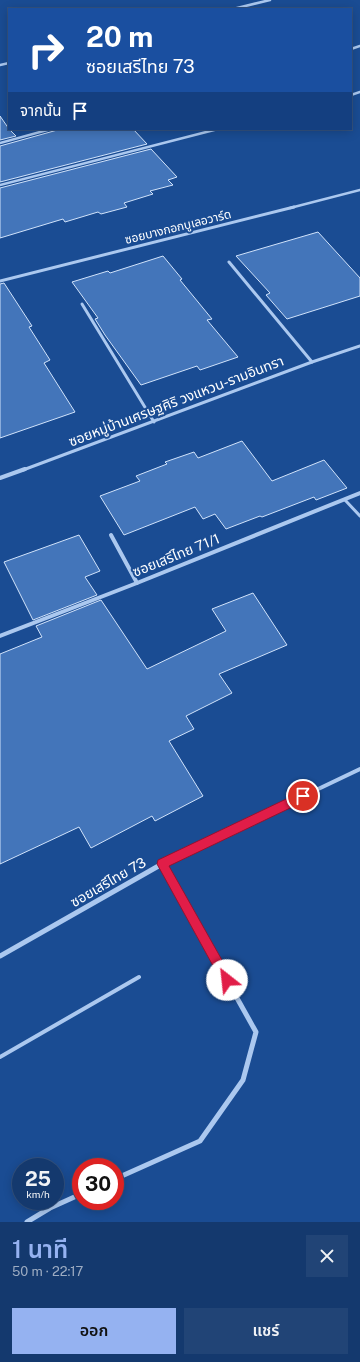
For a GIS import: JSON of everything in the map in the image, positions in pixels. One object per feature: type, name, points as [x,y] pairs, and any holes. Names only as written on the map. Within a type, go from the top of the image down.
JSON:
[{"type":"street","points":[[237,8],[270,0]]},
{"type":"street","points":[[0,143],[47,130]]},
{"type":"street","points":[[0,185],[214,130]]},
{"type":"street","name":"ซอยบางกอกบูเลอวาร์ด","points":[[0,281],[360,190]]},
{"type":"street","points":[[229,262],[312,362]]},
{"type":"street","points":[[82,304],[154,422]]},
{"type":"street","name":"ซอยหมู่บ้านเศรษฐศิริ วงแหวน-รามอินทรา","points":[[0,478],[312,362],[360,346]]},
{"type":"street","name":"ซอยเสรีไทย 71/1","points":[[0,636],[360,494]]},
{"type":"street","points":[[111,535],[137,583]]},
{"type":"street","name":"ซอยเสรีไทย 73","points":[[0,956],[162,864],[360,769]]},
{"type":"street","points":[[124,1175],[200,1141],[243,1080],[256,1032],[162,864]]},
{"type":"street","points":[[27,1222],[50,1208],[72,1198]]},
{"type":"lane","points":[[345,500],[360,516]]},
{"type":"lane","points":[[0,1057],[139,977]]},
{"type":"building","points":[[0,116],[8,128],[8,130],[16,136],[0,140]]},
{"type":"building","points":[[57,130],[134,130],[147,144],[0,182],[0,146]]},
{"type":"building","points":[[151,149],[177,177],[168,180],[173,185],[150,191],[153,194],[124,203],[127,207],[101,214],[98,212],[65,222],[63,219],[0,238],[0,188]]},
{"type":"building","points":[[318,232],[360,278],[360,296],[287,319],[266,295],[270,293],[236,256]]},
{"type":"building","points":[[163,256],[182,279],[180,280],[212,319],[207,320],[238,357],[200,370],[197,366],[141,385],[105,335],[95,319],[98,318],[72,282],[108,271],[110,273]]},
{"type":"building","points":[[4,283],[32,326],[29,327],[50,360],[44,363],[75,412],[0,438],[0,284]]},
{"type":"building","points":[[242,441],[272,481],[324,460],[347,488],[316,500],[314,497],[226,529],[215,514],[203,519],[195,507],[124,535],[100,496],[140,481],[136,476],[167,464],[165,462],[194,452],[198,458]]},
{"type":"building","points":[[79,535],[100,571],[85,577],[97,595],[33,620],[4,562]]},
{"type":"building","points":[[253,593],[287,645],[219,674],[232,693],[186,716],[194,729],[169,741],[203,796],[155,821],[152,816],[91,848],[79,827],[0,864],[0,654],[42,637],[36,626],[101,600],[147,669],[226,631],[212,609]]},
{"type":"route","points":[[227,980],[162,864],[303,796]]}]
